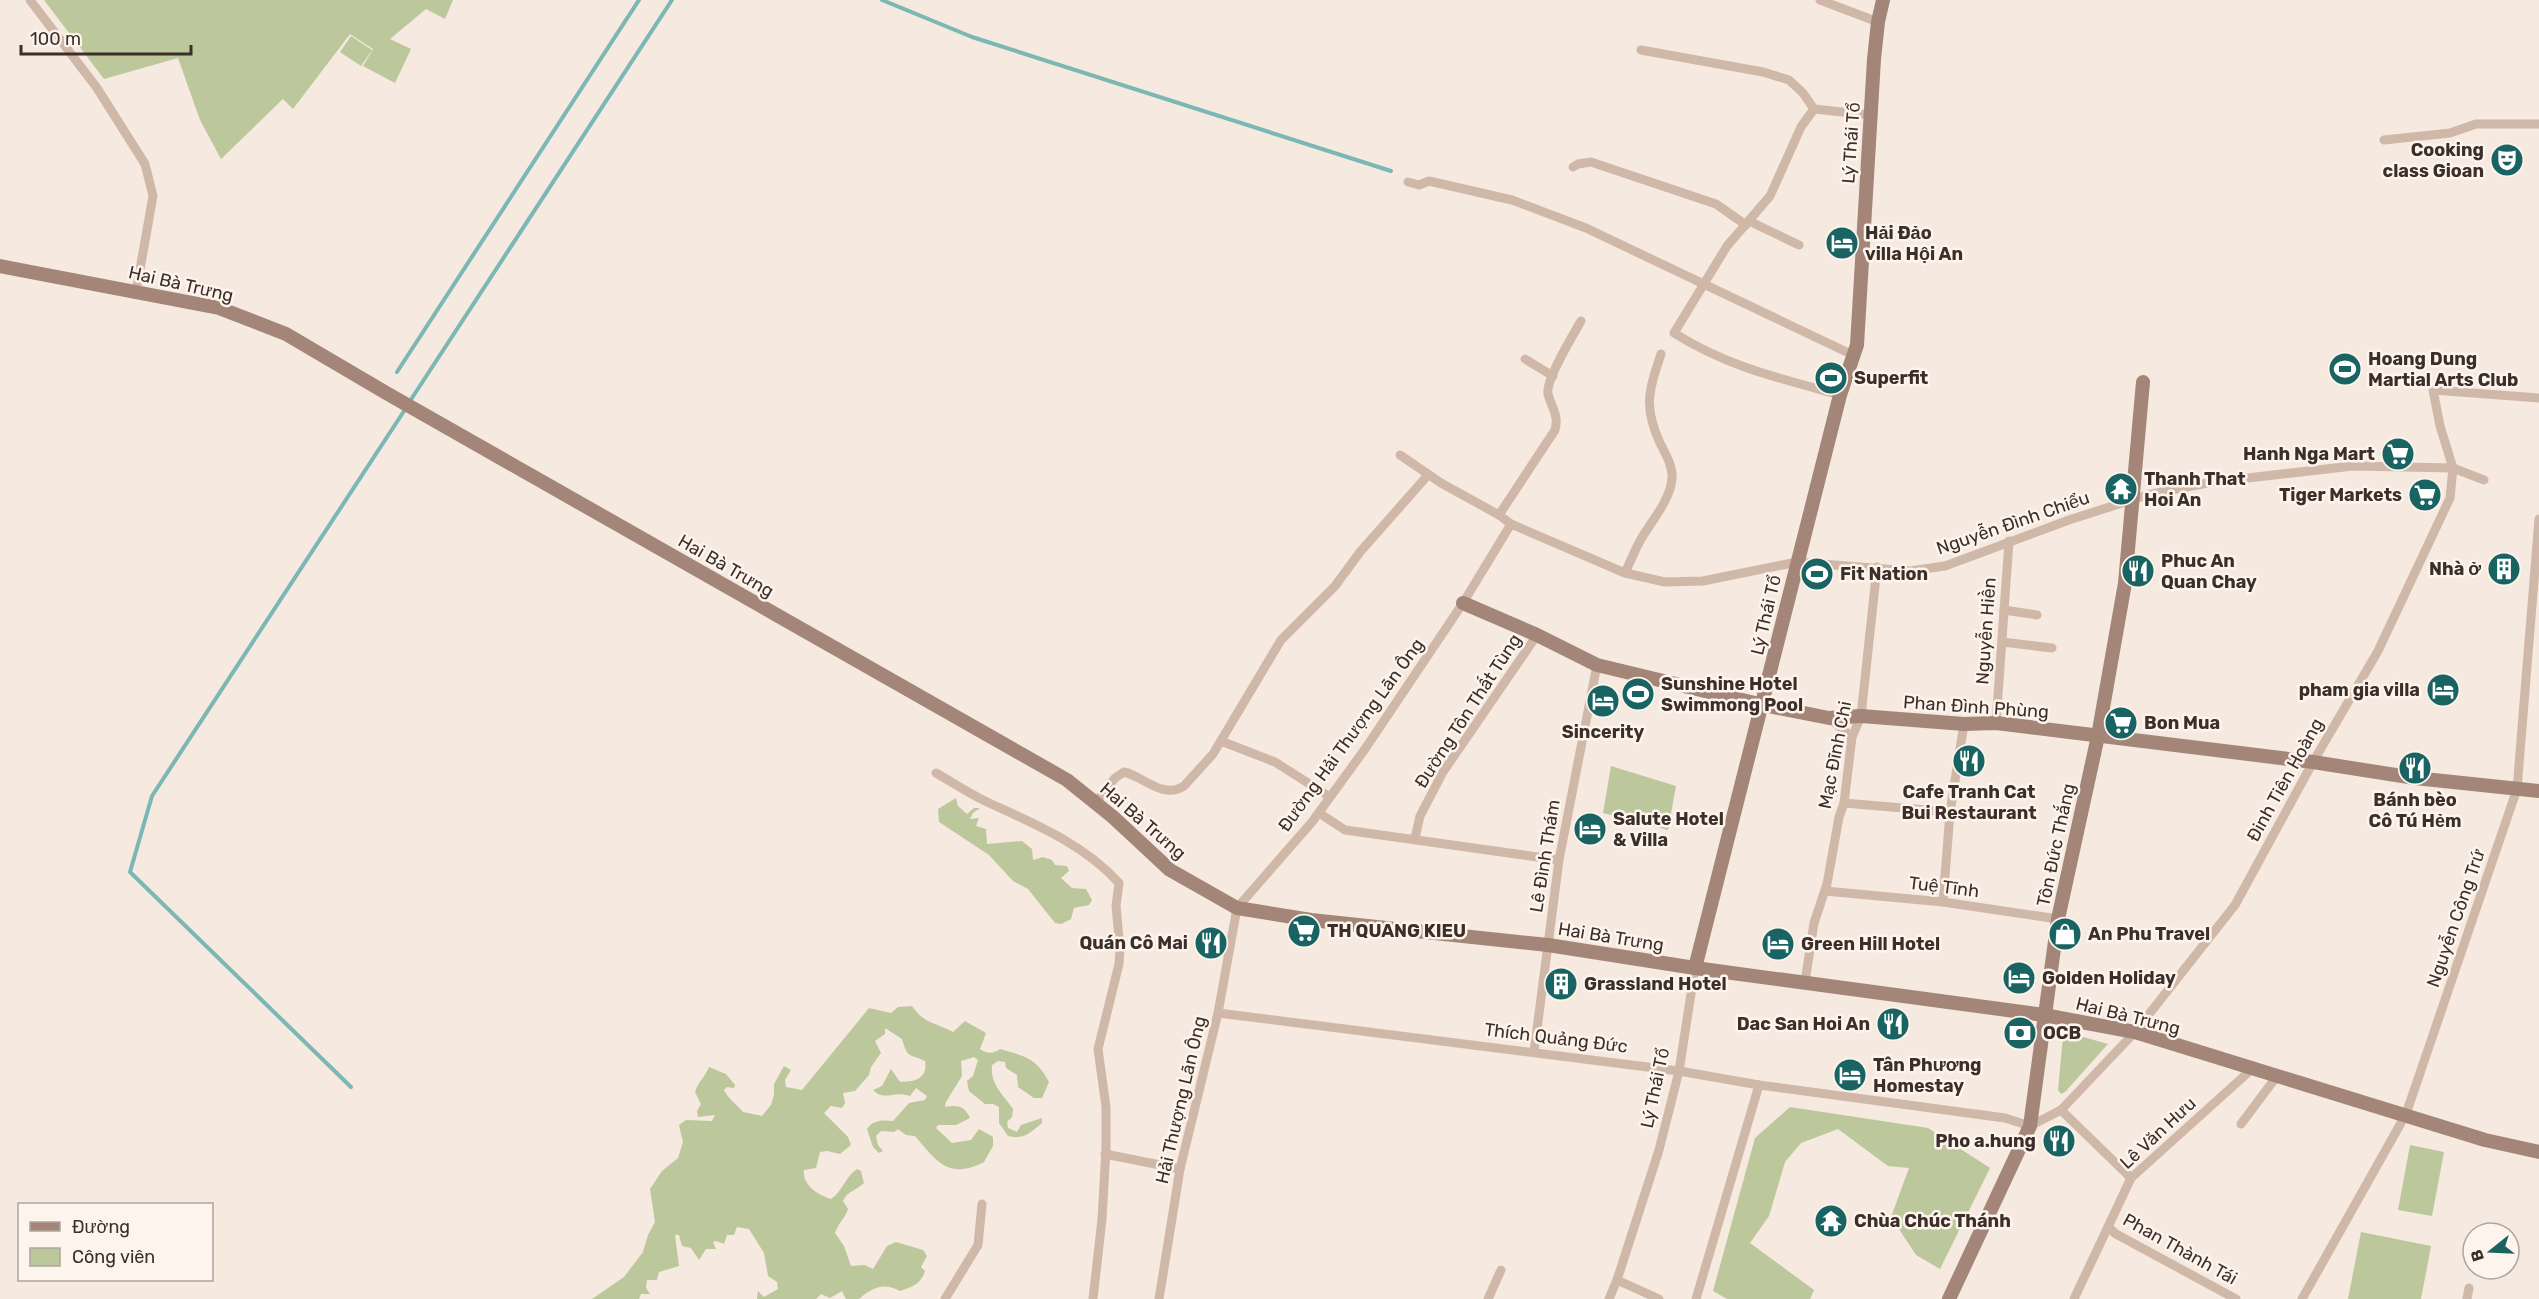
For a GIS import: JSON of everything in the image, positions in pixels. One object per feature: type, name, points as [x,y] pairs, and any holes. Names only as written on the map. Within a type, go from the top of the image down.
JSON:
[{"type":"street","points":[[30,0],[97,88],[145,164],[153,196],[136,292]]},
{"type":"street","points":[[1820,0],[1878,22]]},
{"type":"street","name":"Lý Thái Tổ","points":[[1608,1299],[1617,1280],[1659,1150],[1678,1071],[1695,968],[1840,395],[1855,356],[1878,22],[1883,0]]},
{"type":"street","points":[[1641,50],[1763,72],[1789,80],[1803,93],[1814,109],[1871,115]]},
{"type":"street","points":[[1814,109],[1801,127],[1794,147],[1770,196],[1727,246],[1674,333],[1703,351],[1734,365],[1840,395]]},
{"type":"street","points":[[2384,140],[2450,133],[2476,124],[2539,124]]},
{"type":"street","points":[[1573,167],[1591,162],[1698,196],[1748,223],[1799,245]]},
{"type":"street","points":[[1408,182],[1419,185],[1429,181],[1512,200],[1586,228],[1855,356]]},
{"type":"street","name":"Hai Bà Trưng","points":[[0,266],[219,308],[286,334],[1057,774],[1096,802],[1170,870],[1237,908],[1311,920],[1548,945],[1695,968],[2044,1015],[2135,1032],[2485,1140],[2539,1152]]},
{"type":"street","points":[[1499,515],[1543,452],[1554,430],[1557,420],[1548,393],[1566,347],[1581,321]]},
{"type":"street","points":[[1625,573],[1666,497],[1672,478],[1669,461],[1654,429],[1650,408],[1649,390],[1661,354]]},
{"type":"street","points":[[1525,359],[1553,376]]},
{"type":"street","name":"Tôn Đức Thắng","points":[[1948,1299],[2030,1126],[2058,919],[2098,736],[2125,583],[2143,382]]},
{"type":"street","name":"Đinh Tiên Hoàng","points":[[2030,1126],[2061,1110],[2135,1032],[2235,905],[2313,762],[2378,651],[2409,590],[2450,498],[2452,468],[2439,426],[2433,390],[2539,398]]},
{"type":"street","points":[[1400,455],[1428,475],[1499,515],[1510,524],[1625,573],[1665,582],[1702,581],[1797,562]]},
{"type":"street","name":"Nguyễn Đình Chiểu","points":[[1797,562],[1910,571],[1945,566],[2009,541],[2162,491],[2212,482],[2353,466],[2452,468],[2484,480]]},
{"type":"street","points":[[1096,802],[1115,778],[1124,772],[1164,790],[1178,790],[1213,754],[1281,640],[1335,586],[1360,552],[1428,475]]},
{"type":"street","name":"Nguyễn Công Trứ","points":[[2302,1299],[2406,1114],[2517,789],[2539,519]]},
{"type":"street","name":"Đường Hải Thượng Lãn Ông","points":[[1237,908],[1319,813],[1463,603],[1510,524]]},
{"type":"street","name":"Nguyễn Hiền","points":[[1996,723],[2009,541]]},
{"type":"street","name":"Mạc Đĩnh Chi","points":[[1805,982],[1814,923],[1826,891],[1839,817],[1844,803],[1852,737],[1861,716],[1877,567]]},
{"type":"street","name":"Phan Đình Phùng","points":[[1463,603],[1597,665],[1763,705],[1829,718],[1861,716],[1964,724],[1996,723],[2313,762],[2415,778],[2539,791]]},
{"type":"street","points":[[2004,610],[2037,615]]},
{"type":"street","name":"Đường Tôn Thất Tùng","points":[[1415,838],[1420,816],[1443,772],[1537,636]]},
{"type":"street","points":[[2002,642],[2052,648]]},
{"type":"street","name":"Lê Đình Thám","points":[[1534,1052],[1559,860],[1597,665]]},
{"type":"street","points":[[1829,718],[1852,737]]},
{"type":"street","points":[[1943,902],[1950,812],[1964,724]]},
{"type":"street","points":[[1221,741],[1275,762],[1330,797]]},
{"type":"street","points":[[936,773],[982,800],[1056,834],[1101,864],[1119,883],[1116,906],[1119,964],[1098,1048],[1106,1107],[1105,1154],[1101,1219],[1092,1299]]},
{"type":"street","points":[[1844,803],[1950,812]]},
{"type":"street","points":[[1319,813],[1345,830],[1559,860]]},
{"type":"street","name":"Tuệ Tĩnh","points":[[1826,891],[1943,902],[2058,919]]},
{"type":"street","name":"Hải Thượng Lãn Ông","points":[[1159,1299],[1180,1169],[1218,1013],[1237,908]]},
{"type":"street","name":"Thích Quảng Đức","points":[[1218,1013],[1678,1071],[1759,1085],[2005,1118],[2030,1126]]},
{"type":"street","name":"Lê Văn Hưu","points":[[2074,1299],[2131,1178],[2252,1069]]},
{"type":"street","points":[[2241,1124],[2277,1076]]},
{"type":"street","points":[[1696,1299],[1759,1085]]},
{"type":"street","points":[[2061,1110],[2131,1178]]},
{"type":"street","points":[[1105,1154],[1180,1169]]},
{"type":"street","points":[[946,1299],[978,1245],[982,1204]]},
{"type":"street","name":"Phan Thành Tái","points":[[2108,1227],[2116,1234],[2236,1299]]},
{"type":"street","points":[[1488,1299],[1502,1270]]},
{"type":"street","points":[[1617,1280],[1659,1299]]},
{"type":"street","points":[[2467,1299],[2469,1288]]},
{"type":"green space","points":[[44,0],[453,0],[445,19],[426,9],[390,39],[411,49],[395,83],[363,66],[373,49],[350,34],[293,109],[283,99],[221,159],[200,120],[178,58],[104,79]]},
{"type":"green space","points":[[351,36],[372,50],[361,66],[340,52]]},
{"type":"green space","points":[[1611,766],[1676,786],[1668,830],[1603,813]]},
{"type":"green space","points":[[956,798],[958,806],[967,814],[974,808],[980,808],[973,813],[970,819],[979,818],[976,826],[986,829],[987,844],[1022,841],[1032,849],[1033,860],[1043,857],[1052,860],[1055,865],[1067,866],[1069,871],[1061,878],[1072,888],[1086,889],[1092,900],[1089,905],[1074,908],[1071,919],[1061,924],[1055,923],[1028,889],[1013,881],[989,855],[939,822],[938,809]]},
{"type":"green space","points":[[912,1006],[926,1020],[953,1032],[965,1021],[986,1033],[980,1049],[990,1053],[1000,1049],[1023,1056],[1040,1068],[1049,1082],[1042,1098],[1034,1098],[1018,1087],[1017,1075],[1006,1068],[1005,1062],[998,1061],[992,1065],[995,1084],[1013,1109],[1012,1117],[1007,1122],[1008,1128],[1017,1132],[1021,1125],[1042,1118],[1042,1123],[1026,1135],[1008,1136],[999,1123],[999,1107],[985,1104],[969,1091],[967,1081],[973,1076],[978,1060],[974,1057],[961,1061],[962,1076],[945,1107],[960,1107],[970,1118],[956,1125],[938,1125],[936,1128],[952,1143],[971,1140],[979,1129],[993,1137],[993,1146],[984,1162],[972,1167],[953,1169],[930,1154],[915,1136],[906,1135],[898,1129],[894,1132],[881,1131],[876,1136],[878,1145],[883,1151],[879,1153],[873,1147],[867,1129],[869,1126],[878,1121],[893,1121],[909,1103],[925,1100],[927,1096],[916,1088],[910,1096],[899,1094],[886,1096],[873,1090],[882,1086],[891,1069],[900,1082],[906,1082],[922,1076],[925,1067],[925,1061],[909,1055],[902,1039],[885,1028],[885,1034],[875,1041],[881,1053],[871,1067],[869,1075],[855,1091],[843,1093],[845,1103],[842,1108],[831,1106],[824,1113],[848,1137],[851,1145],[840,1154],[820,1152],[816,1168],[804,1170],[804,1175],[812,1189],[831,1199],[853,1172],[857,1169],[861,1171],[864,1183],[843,1201],[848,1209],[835,1233],[844,1246],[851,1266],[865,1265],[873,1269],[887,1246],[896,1242],[923,1250],[927,1256],[921,1267],[925,1271],[918,1282],[900,1291],[883,1286],[878,1287],[859,1299],[846,1299],[842,1291],[830,1298],[821,1294],[816,1299],[757,1299],[758,1291],[764,1297],[778,1289],[777,1282],[768,1276],[764,1253],[749,1229],[737,1227],[734,1235],[727,1235],[724,1244],[713,1242],[716,1249],[706,1249],[699,1260],[691,1248],[682,1246],[679,1235],[675,1235],[679,1266],[659,1272],[657,1280],[647,1280],[646,1288],[650,1294],[641,1294],[639,1299],[592,1299],[624,1277],[643,1252],[655,1222],[650,1189],[662,1171],[678,1158],[683,1142],[679,1125],[686,1120],[712,1121],[715,1115],[698,1117],[697,1111],[701,1104],[695,1092],[709,1067],[726,1074],[735,1085],[734,1088],[727,1087],[724,1090],[743,1112],[762,1116],[771,1105],[774,1084],[784,1066],[791,1070],[785,1080],[786,1087],[802,1090],[869,1008],[891,1013],[898,1007]]},
{"type":"green space","points":[[2066,1032],[2108,1044],[2061,1094],[2058,1090],[2063,1037]]},
{"type":"green space","points":[[1790,1107],[1928,1128],[1990,1168],[1940,1269],[1916,1255],[1891,1217],[1909,1168],[1888,1166],[1838,1129],[1801,1143],[1785,1162],[1769,1216],[1750,1243],[1814,1290],[1810,1299],[1727,1299],[1713,1291],[1755,1138]]},
{"type":"green space","points":[[2410,1145],[2444,1152],[2432,1216],[2398,1210]]},
{"type":"green space","points":[[2361,1232],[2431,1246],[2421,1299],[2348,1299]]},
{"type":"waterway","points":[[397,372],[639,0]]},
{"type":"waterway","points":[[410,401],[672,0]]},
{"type":"waterway","points":[[882,0],[972,37],[1391,171]]},
{"type":"waterway","points":[[351,1087],[130,872],[152,796],[406,408]]},
{"type":"place","name":"Cooking class Gioan","points":[[2507,160]]},
{"type":"place","name":"Hải Đảo villa Hội An","points":[[1842,243]]},
{"type":"place","name":"Hoang Dung Martial Arts Club","points":[[2345,369]]},
{"type":"place","name":"Superfit","points":[[1831,378]]},
{"type":"place","name":"Hanh Nga Mart","points":[[2398,454]]},
{"type":"place","name":"Thanh That Hoi An","points":[[2121,489]]},
{"type":"place","name":"Tiger Markets","points":[[2425,495]]},
{"type":"place","name":"Nhà ở","points":[[2504,569]]},
{"type":"place","name":"Phuc An Quan Chay","points":[[2138,571]]},
{"type":"place","name":"Fit Nation","points":[[1817,574]]},
{"type":"place","name":"pham gia villa","points":[[2443,690]]},
{"type":"place","name":"Sunshine Hotel Swimmong Pool","points":[[1638,694]]},
{"type":"place","name":"Sincerity","points":[[1603,701]]},
{"type":"place","name":"Bon Mua","points":[[2121,723]]},
{"type":"place","name":"Cafe Tranh Cat Bui Restaurant","points":[[1969,761]]},
{"type":"place","name":"Bánh bèo Cô Tú Hẻm","points":[[2415,768]]},
{"type":"place","name":"Salute Hotel & Villa","points":[[1590,829]]},
{"type":"place","name":"TH QUANG KIEU","points":[[1304,931]]},
{"type":"place","name":"An Phu Travel","points":[[2065,934]]},
{"type":"place","name":"Quán Cô Mai","points":[[1211,943]]},
{"type":"place","name":"Green Hill Hotel","points":[[1778,944]]},
{"type":"place","name":"Golden Holiday","points":[[2019,978]]},
{"type":"place","name":"Grassland Hotel","points":[[1561,984]]},
{"type":"place","name":"Dac San Hoi An","points":[[1893,1024]]},
{"type":"place","name":"OCB","points":[[2020,1033]]},
{"type":"place","name":"Tân Phương Homestay","points":[[1850,1075]]},
{"type":"place","name":"Pho a.hung","points":[[2059,1141]]},
{"type":"place","name":"Chùa Chúc Thánh","points":[[1831,1221]]}]
